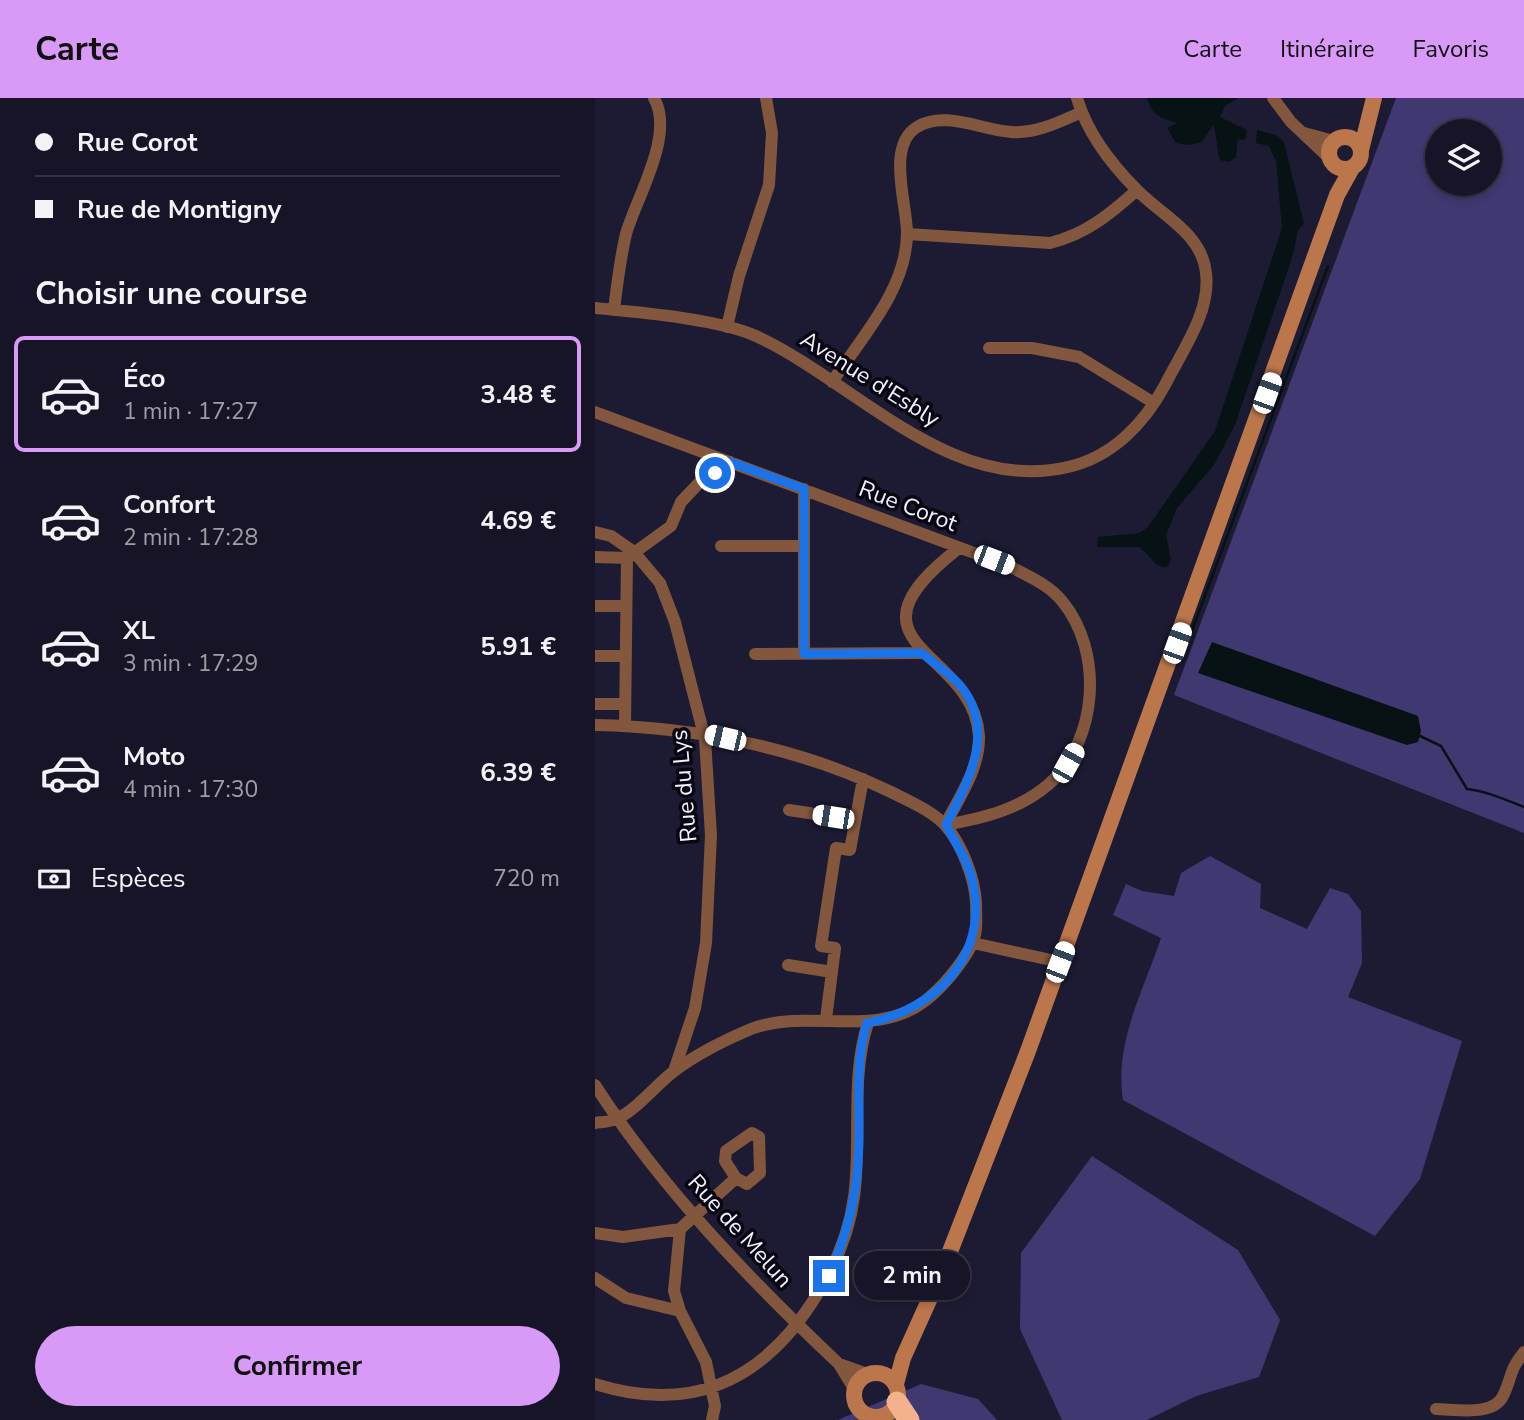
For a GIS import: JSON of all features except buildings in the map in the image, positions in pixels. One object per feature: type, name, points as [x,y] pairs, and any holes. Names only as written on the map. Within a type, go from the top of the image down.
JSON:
[{"type":"highway","points":[[886,1409],[909,1420]]},
{"type":"street","points":[[614,310],[627,234],[659,142],[662,124],[654,98]]},
{"type":"street","points":[[727,327],[739,276],[769,186],[772,133],[766,98]]},
{"type":"street","name":"Avenue d'Esbly","points":[[595,308],[727,327],[785,350],[916,436],[1000,470],[1046,473],[1088,463],[1125,439],[1154,403],[1197,323],[1204,303],[1206,272],[1195,242],[1137,190],[1107,154],[1081,112],[1077,98]]},
{"type":"street","points":[[1272,98],[1331,162],[1342,170],[1352,169]]},
{"type":"street","points":[[1337,195],[1331,162],[1339,139],[1361,122],[1372,103]]},
{"type":"street","points":[[886,1409],[903,1358],[944,1268],[1060,962],[1337,195],[1352,169],[1360,161],[1372,103]]},
{"type":"street","points":[[832,382],[893,290],[904,262],[907,233],[900,158],[905,140],[916,127],[946,120],[1011,132],[1037,131],[1081,112]]},
{"type":"street","points":[[1302,132],[1355,141],[1361,150]]},
{"type":"street","points":[[907,233],[1050,243],[1071,237],[1098,224],[1137,190]]},
{"type":"street","points":[[989,348],[1032,348],[1079,357],[1154,403]]},
{"type":"street","name":"Rue Corot","points":[[595,412],[1009,566],[1040,582],[1062,601],[1077,625],[1084,645],[1090,679],[1088,704],[1078,744],[1068,763],[1050,783],[1030,798],[1001,813],[946,825]]},
{"type":"street","points":[[595,557],[630,555],[671,526],[681,502],[699,483],[730,462]]},
{"type":"street","points":[[804,489],[804,654]]},
{"type":"street","name":"Rue du Lys","points":[[595,532],[611,536],[660,583],[675,622],[703,734],[711,791],[706,943],[695,1009],[674,1071]]},
{"type":"street","points":[[721,546],[803,546]]},
{"type":"street","points":[[946,825],[975,765],[979,737],[973,710],[963,688],[922,653],[911,636],[907,616],[912,590],[930,570],[959,548]]},
{"type":"street","points":[[625,725],[626,606],[630,555]]},
{"type":"street","points":[[595,606],[626,606]]},
{"type":"street","points":[[755,654],[922,653]]},
{"type":"street","points":[[595,656],[626,656]]},
{"type":"street","points":[[595,704],[625,704]]},
{"type":"street","points":[[595,725],[625,725],[703,734],[797,756],[863,779],[914,803],[946,825],[972,876],[977,924],[973,943],[943,984],[925,1001],[896,1017],[867,1023],[826,1019],[788,1020],[753,1029],[674,1071],[617,1119],[595,1123]]},
{"type":"street","points":[[826,1019],[835,948],[821,946],[836,848],[850,850],[863,779]]},
{"type":"street","points":[[789,810],[855,820]]},
{"type":"street","points":[[973,943],[1060,962]]},
{"type":"street","points":[[788,965],[832,972]]},
{"type":"street","points":[[595,1384],[649,1396],[683,1395],[711,1388],[735,1378],[761,1362],[798,1325],[829,1276],[844,1242],[854,1200],[858,1161],[859,1049],[867,1023]]},
{"type":"street","name":"Rue de Melun","points":[[595,1085],[617,1119],[695,1215],[798,1325],[839,1364],[854,1405]]},
{"type":"street","points":[[595,1233],[623,1237],[680,1229],[736,1178]]},
{"type":"street","points":[[680,1229],[674,1280],[680,1311],[699,1344],[711,1388],[715,1406],[712,1420]]},
{"type":"street","points":[[595,1278],[626,1298],[680,1311]]},
{"type":"street","points":[[1436,1409],[1477,1409],[1497,1404],[1510,1370],[1524,1352]]},
{"type":"street","points":[[886,1409],[854,1405],[859,1381],[903,1358]]},
{"type":"street","name":"Rue de Melun","points":[[839,1364],[874,1374]]},
{"type":"street","points":[[874,1374],[886,1409]]},
{"type":"shaded area","points":[[1147,98],[1238,98],[1225,106],[1220,117],[1247,130],[1245,140],[1238,139],[1236,157],[1229,162],[1220,160],[1213,125],[1202,142],[1189,145],[1176,143],[1167,128],[1177,123],[1157,115]]},
{"type":"shaded area","points":[[1396,98],[1524,98],[1524,833],[1174,695]]},
{"type":"shaded area","points":[[1257,130],[1276,135],[1284,142],[1304,224],[1298,230],[1293,255],[1235,425],[1214,465],[1177,508],[1166,535],[1171,560],[1166,568],[1157,565],[1140,547],[1097,547],[1098,537],[1139,533],[1148,527],[1215,431],[1282,228],[1276,161],[1269,146],[1256,143]]},
{"type":"shaded area","points":[[1212,642],[1418,716],[1421,731],[1418,742],[1407,745],[1198,673]]},
{"type":"shaded area","points":[[1210,856],[1261,884],[1260,908],[1307,929],[1330,888],[1348,894],[1361,911],[1362,963],[1348,997],[1462,1041],[1420,1179],[1375,1236],[1123,1100],[1121,1079],[1126,1038],[1161,938],[1113,915],[1126,884],[1142,891],[1174,896],[1181,873]]},
{"type":"shaded area","points":[[1092,1156],[1238,1250],[1280,1320],[1259,1377],[1196,1396],[1147,1420],[1062,1420],[1020,1329],[1021,1253]]},
{"type":"shaded area","points":[[921,1384],[978,1399],[997,1420],[838,1420]]},
{"type":"waterway","points":[[1188,641],[1328,266]]},
{"type":"waterway","points":[[1420,736],[1441,746],[1467,789],[1524,807]]},
{"type":"route","points":[[715,473],[730,462],[804,489],[804,654],[922,653],[963,688],[973,710],[979,737],[975,765],[946,825],[972,876],[977,924],[973,943],[943,984],[925,1001],[896,1017],[867,1023],[859,1049],[858,1161],[854,1200],[844,1242],[829,1276]]}]
